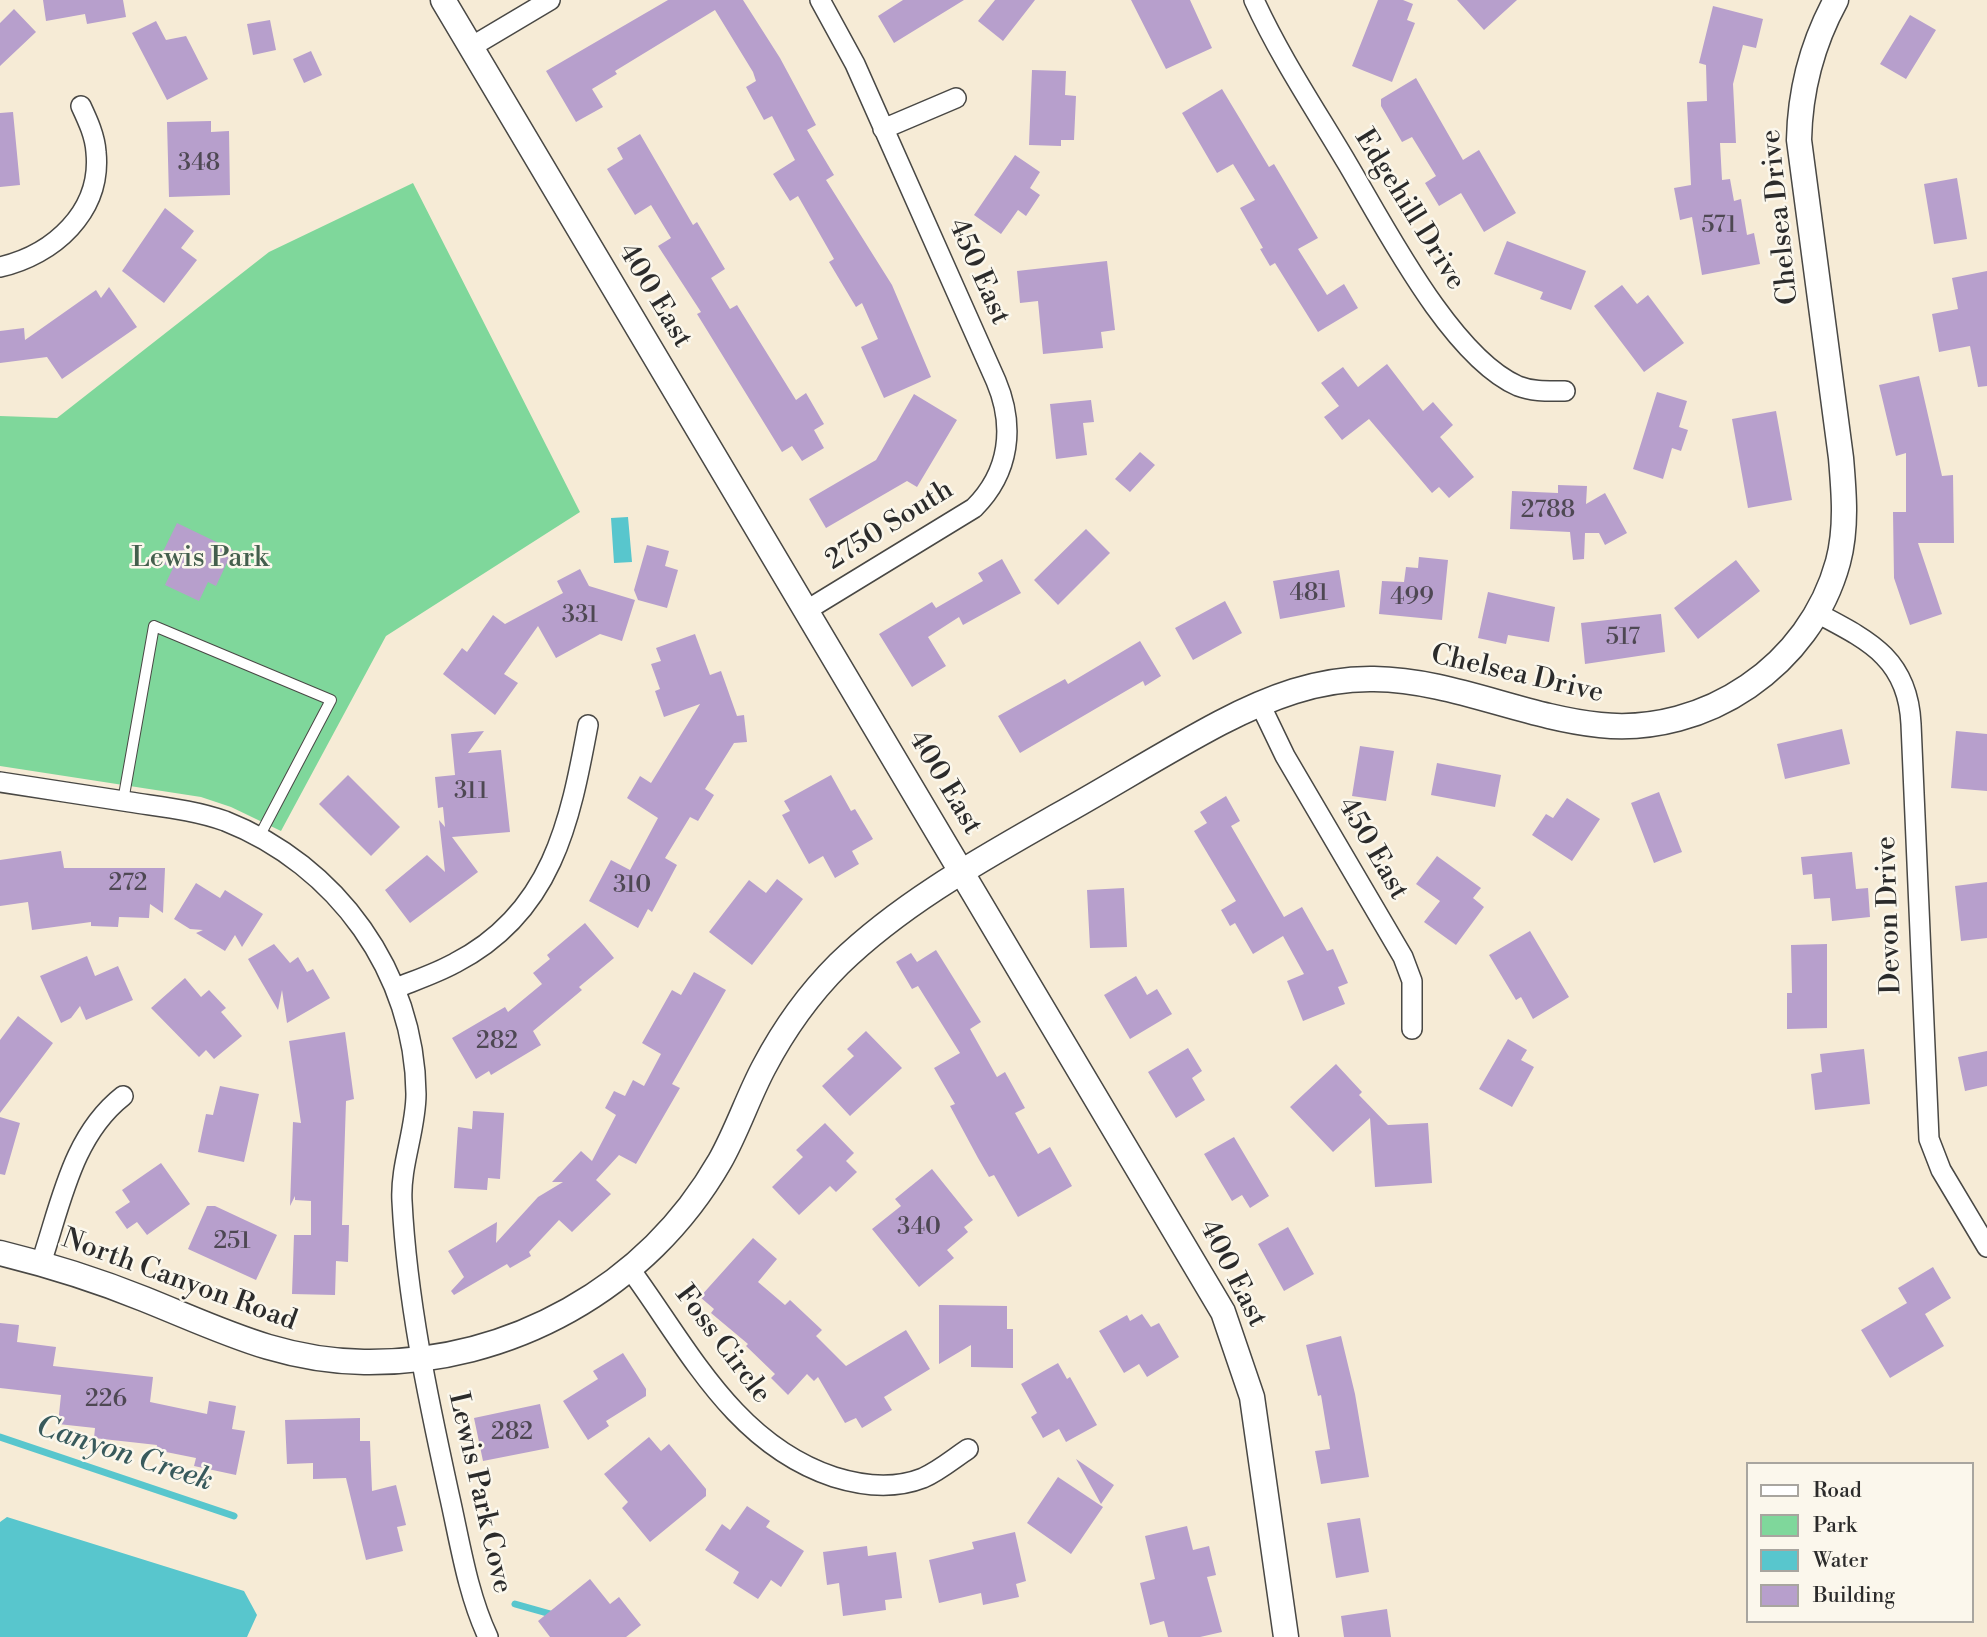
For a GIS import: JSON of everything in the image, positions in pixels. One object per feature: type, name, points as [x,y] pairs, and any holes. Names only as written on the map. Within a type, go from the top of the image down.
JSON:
[{"type":"street","name":"400 East","points":[[443,0],[1223,1312],[1252,1397],[1286,1637]]},
{"type":"street","points":[[471,47],[550,0]]},
{"type":"street","name":"450 East","points":[[820,0],[855,64],[1002,395],[1008,443]]},
{"type":"street","name":"Edgehill Drive","points":[[1255,0],[1279,49],[1416,278],[1450,326],[1498,373],[1517,386],[1541,392],[1565,391]]},
{"type":"street","name":"Chelsea Drive","points":[[962,872],[1219,724],[1260,704],[1309,686],[1372,678],[1427,683],[1583,723],[1633,726],[1656,724],[1699,713],[1758,680],[1794,645],[1815,612],[1837,564],[1843,534],[1844,498],[1798,140],[1809,64],[1836,0]]},
{"type":"street","points":[[883,129],[956,98]]},
{"type":"street","points":[[0,267],[36,255],[55,243],[84,211],[91,193],[97,156],[94,137],[81,106]]},
{"type":"street","name":"2750 South","points":[[807,610],[974,508],[994,484],[1008,443]]},
{"type":"street","name":"Devon Drive","points":[[1815,612],[1883,653],[1893,664],[1907,691],[1911,724],[1929,1139],[1941,1170],[1987,1247]]},
{"type":"street","name":"450 East","points":[[1260,704],[1285,756],[1403,957],[1412,981],[1412,1029]]},
{"type":"street","points":[[396,988],[455,963],[478,949],[517,915],[532,897],[546,875],[564,834],[588,725]]},
{"type":"street","name":"Lewis Park Cove","points":[[0,782],[205,815],[259,837],[294,859],[347,907],[379,953],[396,988],[408,1028],[416,1095],[402,1201],[421,1360],[471,1592],[488,1637]]},
{"type":"street","name":"North Canyon Road","points":[[0,1254],[41,1263],[145,1299],[217,1331],[298,1356],[361,1362],[421,1360],[479,1349],[534,1329],[592,1297],[629,1269],[657,1243],[701,1190],[728,1145],[776,1045],[810,996],[869,937],[962,872]]},
{"type":"street","points":[[41,1263],[80,1147],[91,1127],[123,1096]]},
{"type":"street","name":"Foss Circle","points":[[629,1269],[731,1410],[757,1435],[795,1460],[850,1482],[902,1484],[923,1478],[968,1449]]},
{"type":"lane","points":[[123,801],[154,626],[331,700],[259,837]]},
{"type":"green space","name":"Lewis Park","points":[[413,183],[580,512],[386,636],[281,831],[231,807],[201,797],[0,766],[0,416],[57,418],[269,252]]},
{"type":"water","points":[[628,517],[632,562],[614,563],[611,518]]},
{"type":"water","points":[[7,1517],[244,1591],[257,1615],[247,1637],[0,1637],[0,1522]]},
{"type":"building","points":[[43,0],[123,0],[126,17],[87,24],[85,14],[46,21]]},
{"type":"building","points":[[668,0],[743,0],[780,58],[816,125],[807,130],[834,175],[826,180],[892,285],[931,377],[884,398],[861,347],[878,339],[862,303],[856,307],[829,262],[834,259],[798,196],[790,201],[773,174],[795,160],[772,116],[764,120],[746,87],[756,81],[753,72],[715,10],[615,71],[617,74],[592,89],[603,107],[576,122],[546,71]]},
{"type":"building","points":[[903,0],[964,0],[894,43],[878,16]]},
{"type":"building","points":[[995,0],[1035,0],[1003,41],[978,21]]},
{"type":"building","points":[[1131,0],[1190,0],[1212,48],[1166,69]]},
{"type":"building","points":[[1378,0],[1403,0],[1413,4],[1407,20],[1415,23],[1392,82],[1352,66]]},
{"type":"building","points":[[1457,0],[1517,0],[1484,30]]},
{"type":"building","points":[[1713,6],[1763,19],[1756,48],[1743,45],[1733,84],[1736,143],[1720,143],[1722,180],[1730,179],[1734,201],[1741,199],[1747,235],[1754,233],[1760,264],[1702,275],[1692,217],[1680,220],[1674,188],[1691,185],[1687,102],[1707,101],[1706,65],[1699,63]]},
{"type":"building","points":[[14,9],[36,32],[0,66],[0,23]]},
{"type":"building","points":[[1910,15],[1936,30],[1906,79],[1880,64]]},
{"type":"building","points":[[270,20],[276,50],[253,55],[247,24]]},
{"type":"building","points":[[156,21],[166,40],[186,36],[208,79],[167,100],[132,33]]},
{"type":"building","points":[[311,51],[322,75],[304,83],[293,59]]},
{"type":"building","points":[[1032,70],[1066,71],[1065,95],[1076,96],[1074,140],[1061,140],[1061,146],[1029,145]]},
{"type":"building","points":[[1416,78],[1463,160],[1479,150],[1516,213],[1484,232],[1461,193],[1439,206],[1425,183],[1436,176],[1412,137],[1402,142],[1381,106],[1381,99]]},
{"type":"building","points":[[1222,89],[1269,167],[1274,164],[1318,238],[1298,249],[1327,295],[1344,284],[1358,308],[1318,332],[1275,263],[1270,266],[1260,249],[1263,248],[1240,208],[1255,200],[1233,164],[1217,173],[1182,113]]},
{"type":"building","points":[[13,112],[20,185],[0,187],[0,113]]},
{"type":"building","points":[[211,121],[211,132],[229,131],[230,195],[169,197],[167,122]]},
{"type":"building","points":[[640,134],[693,225],[697,222],[725,269],[711,278],[730,309],[737,305],[796,400],[806,393],[824,424],[814,430],[824,448],[802,461],[792,446],[782,452],[697,314],[701,312],[658,246],[671,238],[651,205],[635,215],[607,169],[623,159],[617,148]]},
{"type":"building","points":[[1015,155],[1040,172],[1030,188],[1040,195],[1026,216],[1018,210],[1001,234],[974,215]]},
{"type":"building","points":[[1957,178],[1967,239],[1934,244],[1924,184]]},
{"type":"building","points":[[165,208],[194,231],[181,248],[197,260],[164,303],[122,271]]},
{"type":"building","points":[[1507,241],[1586,271],[1571,310],[1540,299],[1543,292],[1494,274]]},
{"type":"building","points":[[1107,261],[1115,330],[1101,332],[1103,348],[1043,354],[1038,301],[1020,303],[1017,271]]},
{"type":"building","points":[[1987,271],[1987,386],[1978,387],[1970,346],[1939,352],[1932,314],[1958,309],[1952,278]]},
{"type":"building","points":[[1622,285],[1637,304],[1648,295],[1684,343],[1644,372],[1594,306]]},
{"type":"building","points":[[109,287],[137,327],[62,379],[47,357],[0,363],[0,331],[24,328],[25,340],[96,290],[101,298]]},
{"type":"building","points":[[1387,364],[1423,411],[1433,402],[1453,425],[1440,437],[1474,477],[1449,498],[1439,487],[1432,493],[1369,419],[1342,440],[1324,417],[1339,406],[1321,383],[1343,367],[1358,387]]},
{"type":"building","points":[[1919,376],[1942,476],[1953,475],[1954,543],[1918,543],[1942,614],[1910,625],[1894,578],[1893,512],[1906,512],[1906,453],[1896,456],[1879,385]]},
{"type":"building","points":[[1657,392],[1687,401],[1679,427],[1688,430],[1681,451],[1672,448],[1663,479],[1633,469]]},
{"type":"building","points":[[914,394],[957,420],[917,487],[907,481],[826,528],[809,499],[876,460]]},
{"type":"building","points":[[1091,400],[1094,422],[1083,423],[1087,455],[1056,459],[1050,404]]},
{"type":"building","points":[[1776,411],[1792,500],[1748,508],[1732,419]]},
{"type":"building","points":[[1140,452],[1155,465],[1130,492],[1115,479]]},
{"type":"building","points":[[1558,485],[1587,486],[1586,504],[1605,493],[1627,533],[1605,545],[1599,533],[1585,533],[1584,559],[1573,560],[1570,532],[1510,529],[1512,491],[1558,493]]},
{"type":"building","points":[[177,523],[233,550],[216,586],[208,582],[199,601],[165,585],[173,568],[158,562]]},
{"type":"building","points":[[1086,529],[1110,553],[1058,605],[1034,580]]},
{"type":"building","points":[[647,545],[669,551],[665,566],[678,570],[667,608],[638,600],[634,590]]},
{"type":"building","points":[[1419,557],[1448,560],[1442,620],[1379,614],[1382,581],[1404,582],[1406,567],[1418,568]]},
{"type":"building","points":[[1002,559],[1021,593],[963,625],[959,617],[928,637],[946,666],[912,687],[879,634],[932,602],[936,608],[983,581],[978,573]]},
{"type":"building","points":[[1736,560],[1760,591],[1698,639],[1674,608]]},
{"type":"building","points":[[580,569],[589,586],[635,600],[622,641],[600,634],[556,658],[538,626],[504,674],[518,683],[495,715],[443,674],[462,648],[467,652],[493,615],[505,624],[563,593],[557,581]]},
{"type":"building","points":[[1339,570],[1345,607],[1280,619],[1273,581]]},
{"type":"building","points":[[1488,592],[1555,607],[1549,642],[1508,635],[1506,644],[1478,638]]},
{"type":"building","points":[[1225,601],[1242,633],[1193,660],[1175,628]]},
{"type":"building","points":[[1661,614],[1665,652],[1585,664],[1581,623]]},
{"type":"building","points":[[695,634],[710,675],[721,671],[737,716],[744,715],[747,742],[734,743],[705,789],[714,795],[698,821],[690,817],[665,858],[677,865],[652,912],[648,909],[638,928],[589,901],[611,860],[630,870],[658,818],[627,798],[640,776],[651,783],[700,704],[664,717],[655,691],[660,689],[651,664],[661,661],[656,648]]},
{"type":"building","points":[[1140,641],[1161,676],[1145,686],[1143,681],[1020,753],[998,716],[1065,679],[1068,684]]},
{"type":"building","points":[[1842,729],[1850,764],[1785,779],[1777,744]]},
{"type":"building","points":[[484,731],[468,753],[501,750],[510,832],[452,837],[478,872],[410,923],[385,890],[427,855],[445,872],[439,820],[445,827],[443,807],[438,808],[435,777],[455,775],[451,734]]},
{"type":"building","points":[[1956,731],[1987,734],[1987,791],[1951,788]]},
{"type":"building","points":[[1360,746],[1394,751],[1386,801],[1352,796]]},
{"type":"building","points":[[1437,763],[1501,775],[1495,807],[1431,795]]},
{"type":"building","points":[[348,775],[400,827],[371,856],[319,804]]},
{"type":"building","points":[[831,775],[851,811],[855,809],[873,839],[852,851],[859,864],[835,878],[823,856],[809,864],[782,815],[790,811],[784,801]]},
{"type":"building","points":[[1659,792],[1682,852],[1654,863],[1631,803]]},
{"type":"building","points":[[1226,796],[1240,821],[1231,826],[1284,917],[1302,907],[1327,951],[1333,949],[1348,983],[1338,987],[1345,1004],[1303,1021],[1287,981],[1304,974],[1283,936],[1253,954],[1235,923],[1230,926],[1221,910],[1236,901],[1194,831],[1207,823],[1200,812]]},
{"type":"building","points":[[1567,798],[1600,819],[1572,861],[1532,835],[1546,814],[1553,818]]},
{"type":"building","points":[[61,851],[64,868],[165,868],[163,913],[150,904],[149,918],[119,917],[118,927],[91,926],[91,922],[32,930],[28,902],[0,906],[0,860]]},
{"type":"building","points":[[1852,852],[1856,889],[1868,888],[1870,917],[1832,921],[1830,898],[1814,899],[1812,874],[1803,875],[1801,857]]},
{"type":"building","points":[[1437,856],[1481,888],[1473,898],[1484,907],[1456,945],[1424,922],[1440,901],[1416,884]]},
{"type":"building","points":[[777,879],[803,899],[752,965],[709,932],[749,880],[766,893]]},
{"type":"building","points":[[1987,882],[1987,938],[1961,941],[1955,886]]},
{"type":"building","points":[[196,883],[220,898],[225,890],[263,914],[242,947],[235,935],[225,951],[196,933],[203,930],[190,929],[174,919]]},
{"type":"building","points":[[1124,888],[1127,947],[1090,948],[1087,890]]},
{"type":"building","points":[[585,923],[614,958],[579,987],[582,990],[533,1031],[541,1045],[491,1075],[489,1071],[476,1079],[452,1038],[505,1007],[508,1012],[542,984],[533,973],[550,959],[547,955]]},
{"type":"building","points":[[1530,931],[1569,997],[1533,1019],[1521,997],[1516,1000],[1489,955]]},
{"type":"building","points":[[274,944],[290,963],[298,957],[307,972],[313,969],[330,998],[287,1023],[282,990],[278,1010],[248,959]]},
{"type":"building","points":[[1827,944],[1827,1028],[1787,1029],[1787,993],[1792,993],[1791,945]]},
{"type":"building","points":[[936,950],[981,1022],[970,1029],[997,1077],[1005,1072],[1025,1108],[1015,1113],[1038,1154],[1050,1147],[1072,1186],[1018,1217],[994,1175],[989,1177],[978,1158],[950,1106],[955,1104],[934,1068],[960,1053],[918,986],[912,989],[896,962],[911,953],[917,962]]},
{"type":"building","points":[[87,956],[95,976],[118,966],[133,1000],[86,1020],[80,1006],[71,1018],[61,1023],[40,976]]},
{"type":"building","points":[[694,972],[726,990],[672,1084],[680,1088],[636,1164],[619,1155],[596,1180],[611,1194],[572,1232],[559,1220],[529,1252],[531,1256],[510,1268],[507,1264],[454,1295],[451,1291],[464,1277],[448,1251],[497,1222],[496,1243],[538,1197],[563,1182],[552,1182],[581,1151],[592,1161],[616,1115],[605,1108],[614,1091],[625,1096],[633,1080],[644,1086],[661,1054],[642,1043],[672,990],[681,995]]},
{"type":"building","points":[[1136,976],[1147,995],[1157,989],[1172,1014],[1130,1039],[1104,995]]},
{"type":"building","points":[[185,978],[201,997],[209,990],[226,1008],[221,1012],[242,1036],[214,1059],[206,1050],[199,1057],[151,1008]]},
{"type":"building","points":[[18,1016],[53,1043],[0,1113],[0,1040]]},
{"type":"building","points":[[866,1031],[902,1068],[850,1116],[822,1086],[854,1056],[847,1049]]},
{"type":"building","points":[[345,1032],[354,1099],[346,1101],[342,1225],[349,1225],[348,1262],[336,1261],[335,1295],[292,1294],[294,1235],[311,1235],[311,1201],[295,1200],[295,1196],[290,1206],[293,1122],[301,1123],[289,1041]]},
{"type":"building","points":[[1508,1039],[1527,1050],[1521,1060],[1534,1067],[1512,1107],[1479,1089]]},
{"type":"building","points":[[1188,1048],[1202,1071],[1192,1078],[1205,1100],[1176,1118],[1148,1072]]},
{"type":"building","points":[[1864,1049],[1870,1104],[1815,1110],[1811,1074],[1822,1072],[1820,1054]]},
{"type":"building","points":[[1987,1051],[1987,1086],[1965,1091],[1958,1057]]},
{"type":"building","points":[[1336,1064],[1362,1092],[1359,1095],[1388,1125],[1428,1123],[1432,1183],[1375,1187],[1370,1118],[1333,1152],[1290,1107]]},
{"type":"building","points":[[220,1086],[259,1094],[244,1162],[198,1152],[206,1114],[213,1115]]},
{"type":"building","points":[[473,1111],[504,1113],[500,1179],[488,1178],[487,1190],[454,1188],[458,1127],[472,1129]]},
{"type":"building","points":[[0,1117],[20,1123],[5,1175],[0,1174]]},
{"type":"building","points":[[825,1123],[854,1153],[846,1161],[857,1172],[836,1192],[830,1186],[799,1215],[772,1187],[803,1157],[796,1150]]},
{"type":"building","points":[[1234,1137],[1269,1196],[1250,1208],[1242,1195],[1232,1201],[1204,1154]]},
{"type":"building","points":[[161,1163],[190,1204],[147,1235],[137,1222],[127,1229],[115,1212],[130,1202],[122,1190]]},
{"type":"building","points":[[932,1169],[973,1220],[964,1227],[968,1232],[947,1250],[954,1258],[919,1287],[872,1229],[901,1206],[895,1199]]},
{"type":"building","points":[[207,1206],[215,1206],[277,1235],[256,1280],[188,1249]]},
{"type":"building","points":[[1288,1227],[1314,1274],[1284,1291],[1258,1244]]},
{"type":"building","points":[[753,1238],[777,1259],[758,1282],[785,1305],[790,1300],[822,1330],[816,1336],[846,1366],[906,1330],[930,1369],[884,1397],[892,1410],[862,1428],[856,1418],[845,1423],[818,1377],[814,1381],[807,1374],[788,1395],[771,1378],[775,1374],[746,1346],[748,1344],[711,1313],[714,1309],[700,1297]]},
{"type":"building","points":[[1933,1267],[1951,1298],[1925,1314],[1944,1346],[1890,1378],[1861,1330],[1907,1303],[1898,1288]]},
{"type":"building","points":[[939,1305],[1007,1306],[1007,1329],[1013,1329],[1013,1368],[971,1367],[971,1345],[939,1364]]},
{"type":"building","points":[[1142,1314],[1151,1327],[1159,1323],[1179,1357],[1147,1377],[1139,1364],[1124,1373],[1099,1331],[1127,1315],[1130,1321]]},
{"type":"building","points":[[0,1323],[19,1325],[17,1342],[56,1347],[53,1366],[153,1377],[150,1402],[207,1414],[209,1401],[236,1406],[232,1429],[245,1431],[236,1475],[194,1466],[196,1458],[156,1450],[157,1445],[94,1438],[95,1428],[58,1424],[61,1395],[0,1388]]},
{"type":"building","points":[[1341,1336],[1355,1394],[1369,1477],[1321,1484],[1315,1451],[1330,1449],[1321,1395],[1318,1396],[1306,1345]]},
{"type":"building","points":[[623,1353],[646,1389],[646,1396],[606,1421],[609,1426],[588,1440],[563,1401],[598,1379],[593,1371]]},
{"type":"building","points":[[1058,1363],[1067,1379],[1070,1377],[1097,1425],[1066,1442],[1059,1429],[1043,1438],[1031,1417],[1037,1413],[1021,1384]]},
{"type":"building","points":[[540,1404],[549,1448],[483,1461],[474,1418]]},
{"type":"building","points":[[360,1418],[360,1441],[370,1441],[372,1491],[396,1485],[406,1525],[397,1527],[403,1551],[366,1560],[346,1478],[313,1479],[313,1463],[287,1464],[285,1420]]},
{"type":"building","points":[[649,1437],[661,1451],[669,1444],[706,1489],[706,1496],[650,1542],[622,1508],[628,1502],[604,1474]]},
{"type":"building","points":[[1076,1459],[1114,1485],[1101,1504]]},
{"type":"building","points":[[1058,1477],[1103,1507],[1071,1554],[1027,1523]]},
{"type":"building","points":[[747,1506],[770,1521],[766,1527],[804,1551],[781,1587],[771,1580],[758,1599],[733,1583],[739,1572],[705,1550],[722,1524],[730,1530]]},
{"type":"building","points":[[1360,1518],[1369,1572],[1336,1578],[1327,1523]]},
{"type":"building","points":[[1187,1526],[1193,1550],[1209,1546],[1216,1575],[1207,1577],[1222,1632],[1200,1637],[1168,1637],[1164,1621],[1150,1625],[1140,1583],[1155,1579],[1145,1536]]},
{"type":"building","points":[[1015,1532],[1026,1581],[1016,1584],[1019,1597],[983,1605],[981,1593],[939,1603],[929,1560],[974,1549],[972,1542]]},
{"type":"building","points":[[867,1546],[868,1556],[896,1552],[902,1598],[885,1600],[886,1610],[843,1616],[839,1583],[827,1585],[823,1552]]},
{"type":"building","points":[[590,1579],[610,1604],[619,1597],[641,1625],[626,1637],[550,1637],[538,1621]]},
{"type":"building","points":[[1387,1609],[1391,1637],[1344,1637],[1341,1616]]},
{"type":"waterway","name":"Canyon Creek","points":[[0,1437],[234,1516]]},
{"type":"waterway","name":"Canyon Creek","points":[[515,1604],[554,1615]]}]
